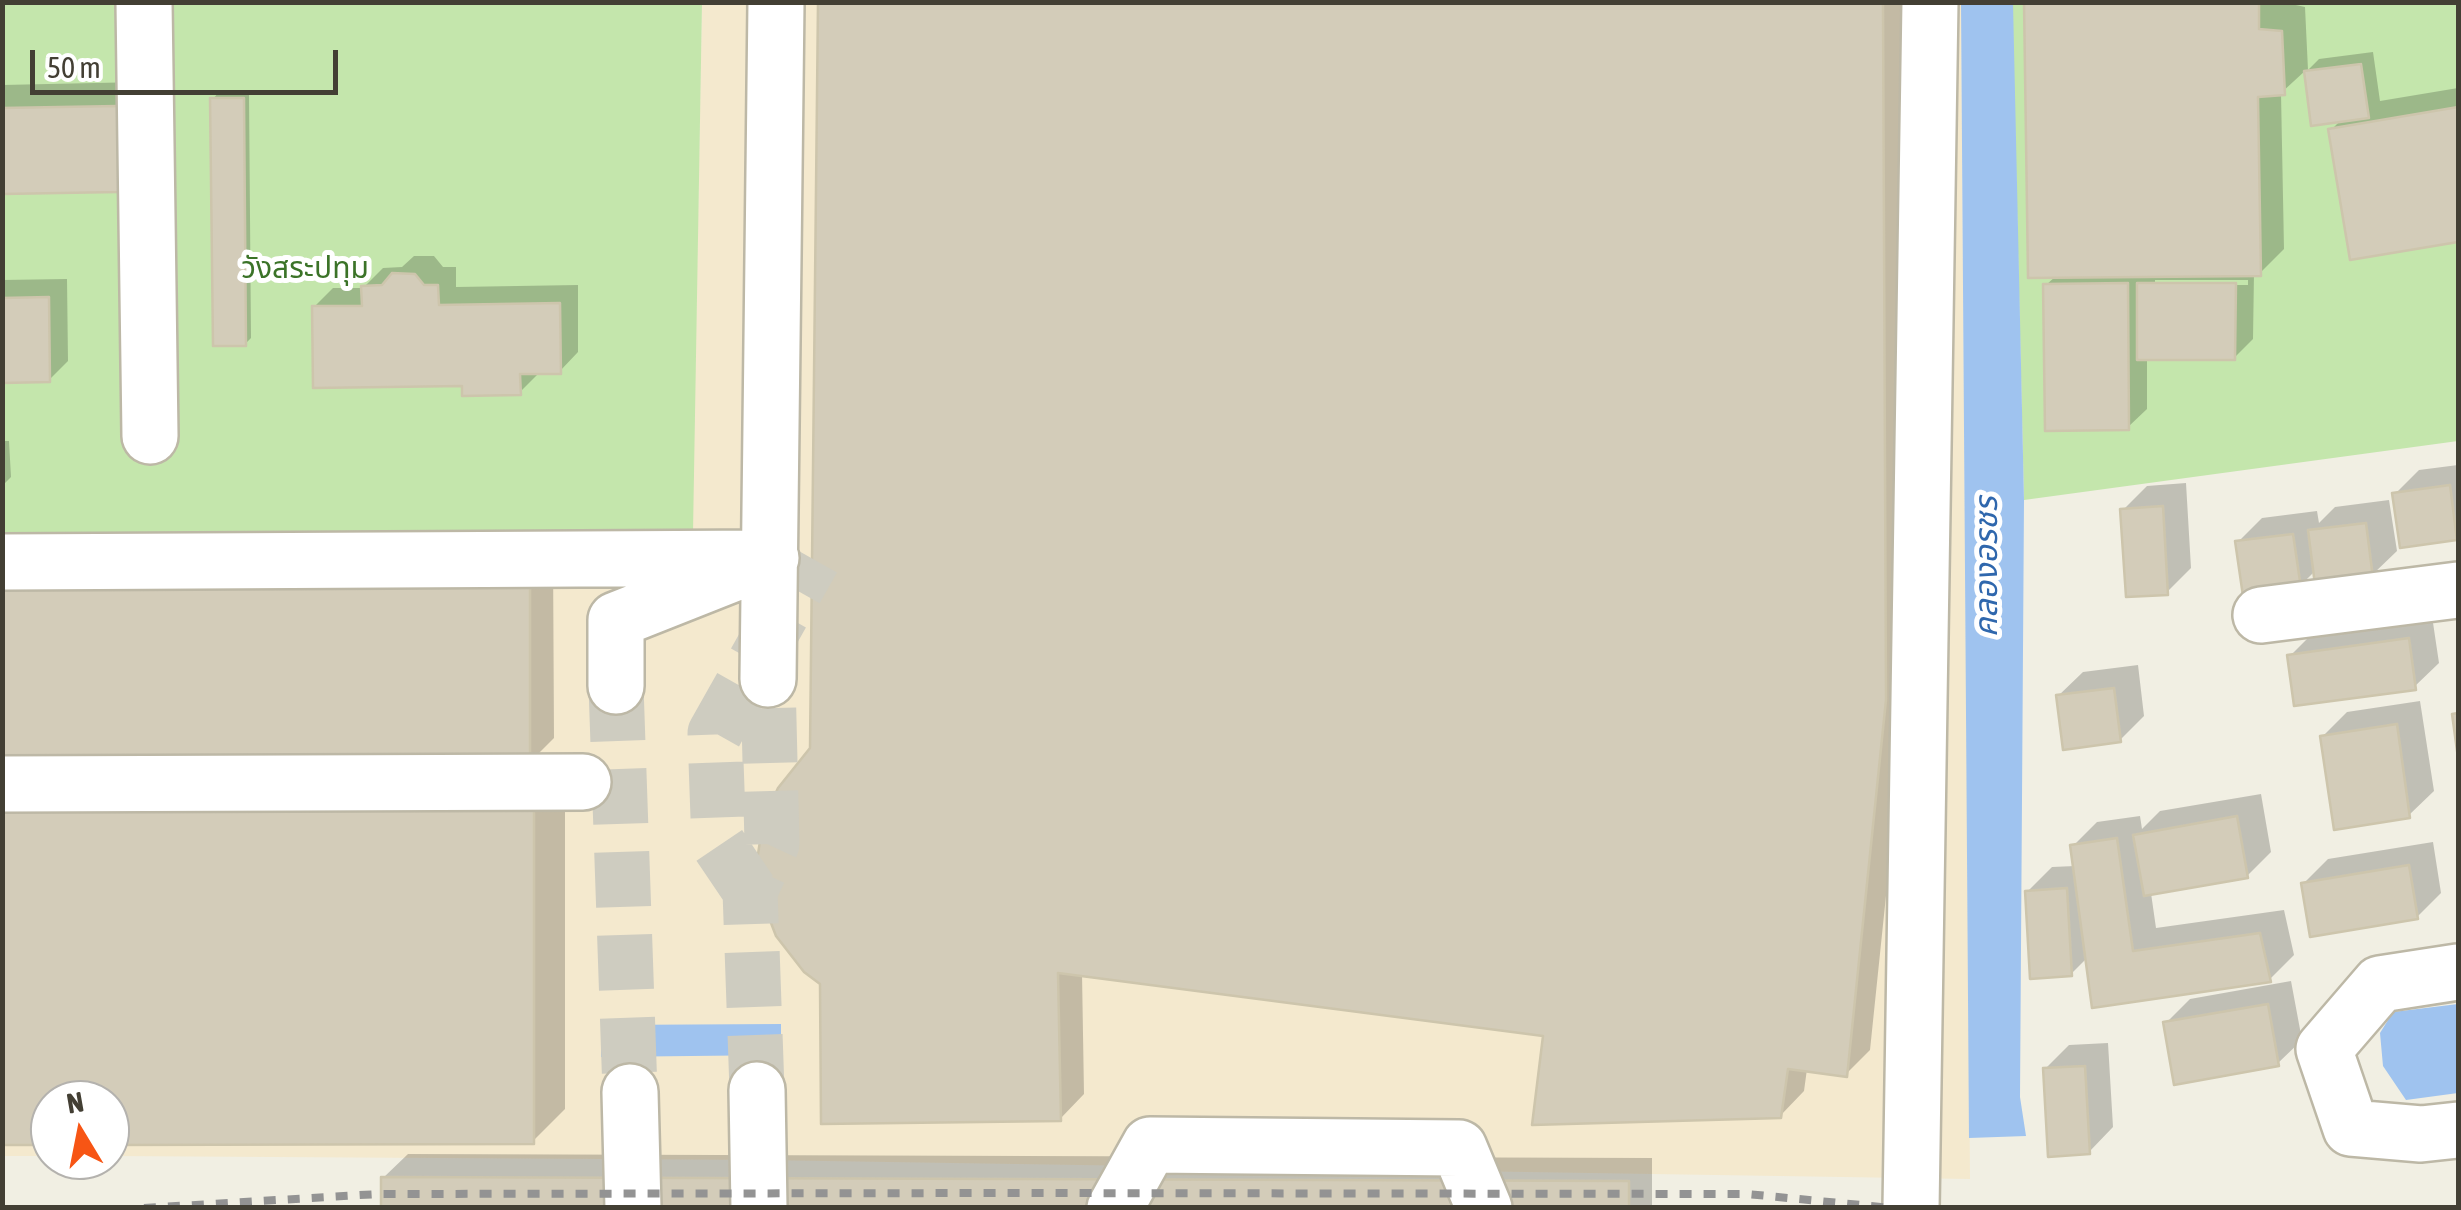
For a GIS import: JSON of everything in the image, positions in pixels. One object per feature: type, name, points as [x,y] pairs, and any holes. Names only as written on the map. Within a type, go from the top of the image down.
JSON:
[{"type":"lane","points":[[144,2],[150,436]]},
{"type":"lane","points":[[744,2],[755,557],[768,679]]},
{"type":"lane","points":[[755,557],[776,2]]},
{"type":"lane","points":[[1911,1208],[1920,602],[1906,206],[1930,2]]},
{"type":"lane","points":[[2,562],[755,557]]},
{"type":"lane","points":[[616,620],[755,557]]},
{"type":"lane","points":[[574,558],[616,620],[616,686]]},
{"type":"lane","points":[[1885,559],[1920,602]]},
{"type":"lane","points":[[2260,616],[2458,590]]},
{"type":"lane","points":[[2,784],[583,784],[530,750]]},
{"type":"lane","points":[[2458,972],[2380,984],[2324,1049],[2351,1128],[2421,1134],[2458,1130]]},
{"type":"lane","points":[[756,1090],[759,1208]]},
{"type":"lane","points":[[615,1208],[622,1093],[634,1208]]},
{"type":"lane","points":[[1115,1208],[1150,1145],[1459,1148],[1484,1208]]},
{"type":"shaded area","points":[[702,3],[1961,3],[1970,1179],[758,1160],[130,1156],[130,1080],[30,1080],[30,1156],[3,1156],[2,538],[692,532]]},
{"type":"green space","name":"วังสระปทุม","points":[[2,3],[702,3],[693,532],[3,538]]},
{"type":"green space","points":[[2012,3],[2458,3],[2458,441],[2024,500]]},
{"type":"water","name":"คลองอรชร","points":[[1961,3],[2013,3],[2024,500],[2020,1097],[2026,1136],[1969,1138]]},
{"type":"water","points":[[2458,1004],[2458,1093],[2406,1100],[2383,1066],[2380,1033],[2393,1012]]},
{"type":"water","points":[[781,1024],[781,1055],[601,1057],[601,1025]]},
{"type":"building","points":[[818,2],[1883,2],[1886,700],[1847,1077],[1788,1069],[1781,1118],[1532,1125],[1543,1036],[1058,973],[1061,1121],[821,1124],[820,984],[804,972],[776,936],[763,902],[757,861],[763,821],[778,788],[810,748]]},
{"type":"building","points":[[2024,2],[2259,2],[2259,29],[2282,31],[2285,95],[2258,97],[2261,276],[2028,278]]},
{"type":"building","points":[[2361,64],[2369,118],[2311,126],[2304,71]]},
{"type":"building","points":[[210,98],[244,98],[246,346],[213,346]]},
{"type":"building","points":[[118,106],[119,192],[2,194],[2,108]]},
{"type":"building","points":[[2458,107],[2458,242],[2350,260],[2328,129]]},
{"type":"building","points":[[392,273],[415,274],[424,285],[438,285],[439,305],[560,303],[561,374],[520,374],[521,395],[462,396],[462,386],[313,388],[312,306],[362,306],[361,286],[382,285]]},
{"type":"building","points":[[2128,283],[2129,430],[2045,431],[2043,284]]},
{"type":"building","points":[[2137,283],[2236,283],[2235,360],[2137,360]]},
{"type":"building","points":[[49,297],[50,382],[2,383],[2,298]]},
{"type":"building","points":[[2450,485],[2457,540],[2400,548],[2392,493]]},
{"type":"building","points":[[2163,506],[2168,595],[2126,597],[2120,509]]},
{"type":"building","points":[[2366,523],[2373,578],[2315,585],[2308,530]]},
{"type":"building","points":[[2293,534],[2301,588],[2243,596],[2235,541]]},
{"type":"building","points":[[530,574],[530,765],[2,768],[2,577]]},
{"type":"building","points":[[2409,638],[2416,690],[2294,706],[2287,655]]},
{"type":"building","points":[[2114,688],[2121,742],[2063,750],[2056,695]]},
{"type":"building","points":[[2458,713],[2458,758],[2452,714]]},
{"type":"building","points":[[2397,724],[2410,818],[2334,830],[2320,736]]},
{"type":"building","points":[[534,796],[534,1144],[130,1145],[130,1080],[30,1080],[30,1145],[2,1145],[2,797]]},
{"type":"building","points":[[2237,816],[2248,878],[2144,896],[2133,835]]},
{"type":"building","points":[[2117,838],[2133,951],[2260,933],[2271,982],[2092,1008],[2070,845]]},
{"type":"building","points":[[2409,865],[2418,919],[2310,937],[2301,883]]},
{"type":"building","points":[[2067,888],[2072,976],[2030,979],[2025,891]]},
{"type":"building","points":[[2268,1004],[2279,1066],[2174,1085],[2163,1022]]},
{"type":"building","points":[[2085,1066],[2090,1154],[2048,1157],[2043,1068]]},
{"type":"building","points":[[381,1177],[1629,1181],[1629,1208],[381,1208]]},
{"type":"tunnel","points":[[750,891],[719,845],[715,733],[813,559]]},
{"type":"tunnel","points":[[757,1090],[750,891],[772,844],[768,679]]},
{"type":"tunnel","points":[[616,686],[630,1092]]},
{"type":"railway","points":[[144,1208],[378,1194],[1005,1193],[1747,1194],[1892,1208]]}]
